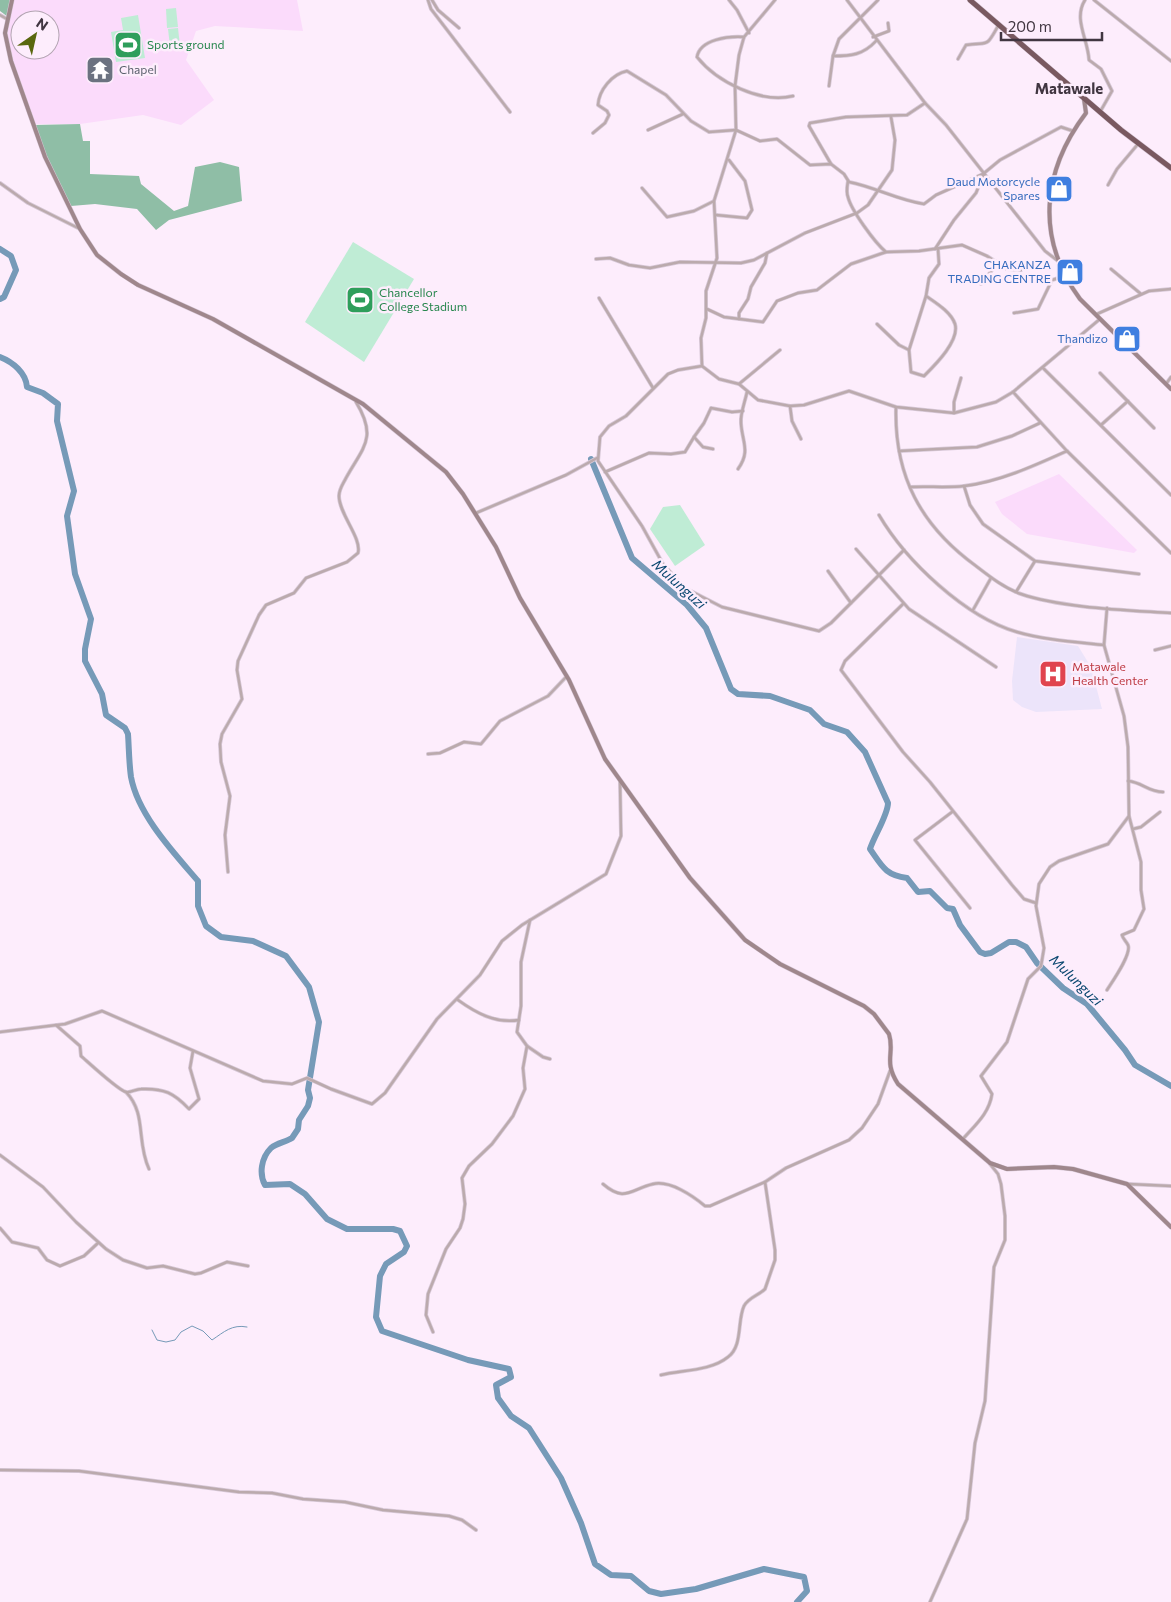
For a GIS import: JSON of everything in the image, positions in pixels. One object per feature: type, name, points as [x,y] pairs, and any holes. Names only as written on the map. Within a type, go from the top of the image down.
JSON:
[{"type":"highway","points":[[970,0],[1138,144],[1171,168]]},
{"type":"street","points":[[12,0],[7,19],[6,46],[32,124],[45,157],[80,229],[97,254],[121,274],[150,291],[213,319],[282,360],[354,398],[373,410],[446,472],[476,513],[496,547],[534,622],[567,676],[602,754],[620,782],[649,818],[690,878],[741,938],[780,964],[850,998],[874,1014],[889,1034],[888,1057],[891,1070],[905,1091],[990,1163],[998,1174],[1002,1184],[1006,1216],[1005,1240],[994,1267],[985,1401],[974,1442],[968,1519],[930,1602]]},
{"type":"street","points":[[428,0],[431,9],[510,112]]},
{"type":"street","points":[[432,0],[438,10],[459,28]]},
{"type":"street","points":[[729,0],[749,32]]},
{"type":"street","points":[[702,366],[701,338],[706,309],[707,285],[716,262],[716,215],[714,201],[736,130],[735,86],[744,37],[775,0]]},
{"type":"street","points":[[846,0],[876,42],[925,103],[946,125],[1045,251],[1058,261]]},
{"type":"street","points":[[829,86],[833,56],[840,39],[878,0]]},
{"type":"street","points":[[1086,0],[1081,10],[1080,25],[1086,38],[1089,60],[1101,69],[1112,91],[1100,112],[1086,113]]},
{"type":"street","points":[[1095,0],[1171,61]]},
{"type":"street","points":[[0,15],[7,19]]},
{"type":"street","points":[[873,38],[889,31],[888,23]]},
{"type":"street","points":[[958,59],[966,45],[983,45],[988,42],[999,24]]},
{"type":"street","points":[[744,37],[723,38],[701,48],[697,53],[699,60],[735,86],[763,96],[784,98],[793,96]]},
{"type":"street","points":[[833,56],[856,55],[864,52],[876,42]]},
{"type":"street","points":[[593,133],[605,123],[609,115],[607,111],[598,105],[600,96],[609,82],[622,72],[632,73],[658,89],[683,114],[699,127],[709,132],[736,130],[760,141],[777,139],[810,165],[831,164]]},
{"type":"street","points":[[1084,97],[1086,113],[1073,131],[1057,163],[1050,198],[1051,229],[1058,261],[1080,299],[1171,389]]},
{"type":"street","points":[[886,252],[871,236],[848,199],[848,181],[844,174],[831,164],[810,123],[846,117],[891,117],[909,114],[925,103]]},
{"type":"street","points":[[648,130],[683,114]]},
{"type":"street","points":[[596,259],[610,258],[629,266],[650,268],[672,263],[741,263],[754,260],[805,233],[857,213],[868,205],[892,170],[895,140],[891,117]]},
{"type":"street","points":[[848,181],[879,190],[890,196],[924,204],[936,195],[983,174],[1000,160],[1062,127],[1073,131]]},
{"type":"street","points":[[1108,185],[1117,169],[1138,144]]},
{"type":"street","points":[[716,215],[747,218],[752,210],[745,181],[728,160]]},
{"type":"street","points":[[926,296],[952,318],[955,329],[953,338],[942,358],[924,376],[911,372],[909,350],[931,274],[939,264],[936,249],[954,220],[976,193],[983,174]]},
{"type":"street","points":[[0,183],[28,203],[80,229]]},
{"type":"street","points":[[642,188],[669,217],[694,211],[714,201]]},
{"type":"street","points":[[706,309],[724,317],[763,322],[777,301],[798,293],[817,290],[846,266],[886,252],[936,249],[962,245],[987,256],[996,264],[1011,270],[1021,270]]},
{"type":"street","points":[[739,319],[739,314],[748,299],[751,286],[765,263],[767,254]]},
{"type":"street","points":[[981,284],[996,264]]},
{"type":"street","points":[[1111,270],[1141,294]]},
{"type":"street","points":[[1014,313],[1038,309],[1052,280],[1065,276]]},
{"type":"street","points":[[1095,315],[1148,291],[1171,289]]},
{"type":"street","points":[[599,298],[652,388]]},
{"type":"street","points":[[904,550],[824,629],[816,631],[763,615],[722,607],[686,589],[663,564],[642,526],[604,472],[597,458],[600,437],[615,421],[627,415],[652,388],[674,371],[702,366],[720,379],[739,384],[758,400],[790,406],[804,404],[849,391],[896,407],[954,413],[996,402],[1013,392],[1100,319]]},
{"type":"street","points":[[877,324],[897,343],[909,350]]},
{"type":"street","points":[[739,384],[780,350]]},
{"type":"street","points":[[1043,368],[1171,495]]},
{"type":"street","points":[[1100,373],[1154,428]]},
{"type":"street","points":[[1166,384],[1171,377]]},
{"type":"street","points":[[954,413],[953,406],[961,378]]},
{"type":"street","points":[[738,469],[744,460],[745,441],[741,425],[748,392]]},
{"type":"street","points":[[1013,392],[1067,451],[1171,553]]},
{"type":"street","points":[[228,872],[225,835],[230,796],[219,750],[222,734],[242,699],[242,687],[237,670],[238,661],[259,615],[267,604],[294,593],[306,578],[347,562],[358,553],[358,543],[347,522],[338,496],[341,487],[367,442],[364,419],[354,398]]},
{"type":"street","points":[[1100,425],[1128,401]]},
{"type":"street","points":[[790,406],[792,421],[801,439]]},
{"type":"street","points":[[896,407],[899,451],[910,487],[926,517],[947,544],[991,578],[1016,592],[1046,599],[1107,608],[1171,613]]},
{"type":"street","points":[[604,472],[649,452],[685,452],[704,424],[711,408],[732,412],[743,411]]},
{"type":"street","points":[[899,451],[978,447],[1012,436],[1040,423]]},
{"type":"street","points":[[694,437],[704,447],[712,449]]},
{"type":"street","points":[[910,487],[964,486],[1022,470],[1067,451]]},
{"type":"street","points":[[476,513],[566,475],[597,458]]},
{"type":"street","points":[[964,486],[970,505],[983,524],[1035,560],[1139,574]]},
{"type":"street","points":[[879,515],[904,550],[927,576],[973,610],[998,625],[1018,633],[1104,645]]},
{"type":"street","points":[[856,549],[903,604],[968,650],[996,667]]},
{"type":"street","points":[[1016,592],[1035,560]]},
{"type":"street","points":[[828,571],[851,603]]},
{"type":"street","points":[[973,610],[991,578]]},
{"type":"street","points":[[903,604],[845,661],[841,670],[903,752],[930,782],[952,812],[1018,892],[1024,899],[1036,903]]},
{"type":"street","points":[[1106,990],[1120,968],[1128,950],[1128,945],[1122,935],[1134,930],[1144,909],[1141,890],[1141,862],[1129,816],[1124,716],[1104,645],[1107,608]]},
{"type":"street","points":[[1155,650],[1171,646]]},
{"type":"street","points":[[428,754],[440,753],[464,742],[481,744],[500,720],[548,696],[567,676]]},
{"type":"street","points":[[1128,781],[1140,782],[1150,791],[1162,792]]},
{"type":"street","points":[[0,1032],[72,1022],[102,1011],[263,1081],[292,1084],[308,1078],[331,1089],[372,1104],[389,1087],[414,1048],[438,1019],[490,962],[501,942],[530,920],[571,894],[602,879],[608,872],[621,836],[620,782]]},
{"type":"street","points":[[952,812],[915,840],[970,908]]},
{"type":"street","points":[[1133,829],[1141,827],[1160,812]]},
{"type":"street","points":[[962,1140],[980,1122],[988,1108],[992,1094],[981,1076],[1007,1042],[1028,979],[1041,966],[1044,948],[1036,903],[1039,884],[1050,867],[1068,856],[1108,844],[1129,816]]},
{"type":"street","points":[[530,920],[521,962],[518,1034],[527,1046],[543,1057],[550,1059]]},
{"type":"street","points":[[457,999],[485,1018],[494,1017],[508,1022],[519,1020]]},
{"type":"street","points":[[56,1025],[80,1046],[81,1056],[90,1062],[96,1071],[126,1092],[138,1109],[140,1138],[149,1168]]},
{"type":"street","points":[[433,1332],[426,1314],[428,1294],[446,1249],[460,1228],[463,1219],[465,1204],[462,1178],[469,1166],[492,1144],[513,1116],[525,1088],[523,1068],[527,1046]]},
{"type":"street","points":[[126,1092],[147,1089],[170,1092],[175,1094],[189,1109],[199,1099],[190,1068],[193,1051]]},
{"type":"street","points":[[603,1184],[611,1191],[625,1194],[653,1184],[662,1184],[674,1187],[706,1206],[710,1206],[765,1182],[786,1168],[813,1158],[853,1137],[878,1104],[891,1070]]},
{"type":"street","points":[[0,1155],[43,1187],[72,1219],[116,1257],[147,1268],[163,1266],[198,1274],[227,1262],[248,1266]]},
{"type":"street","points":[[990,1163],[1007,1169],[1054,1167],[1073,1169],[1127,1184],[1171,1186]]},
{"type":"street","points":[[661,1376],[707,1366],[723,1360],[732,1353],[743,1308],[748,1300],[766,1287],[775,1260],[773,1230],[765,1182]]},
{"type":"street","points":[[1127,1184],[1171,1227]]},
{"type":"street","points":[[0,1228],[12,1242],[38,1248],[47,1260],[60,1266],[86,1255],[98,1242]]},
{"type":"street","points":[[0,1470],[79,1471],[239,1492],[272,1493],[303,1499],[345,1502],[383,1510],[449,1516],[462,1520],[476,1530]]},
{"type":"shaded area","points":[[12,0],[297,0],[303,31],[215,26],[196,31],[186,60],[214,100],[181,125],[143,115],[80,124],[34,124],[11,60],[60,60],[60,10],[10,10]]},
{"type":"shaded area","points":[[10,12],[10,58],[6,36]]},
{"type":"shaded area","points":[[1059,474],[1137,550],[1134,553],[1027,534],[1002,514],[995,502]]},
{"type":"shaded area","name":"Matawale Health Center","points":[[1017,637],[1078,646],[1091,667],[1102,709],[1036,712],[1022,707],[1013,700],[1012,681]]},
{"type":"green space","points":[[0,0],[12,0],[8,17],[0,11]]},
{"type":"green space","points":[[176,8],[178,27],[167,28],[166,9]]},
{"type":"green space","name":"Sports ground","points":[[138,15],[145,58],[116,62],[111,32],[123,30],[121,18]]},
{"type":"green space","points":[[178,28],[180,46],[170,46],[168,29]]},
{"type":"green space","points":[[80,124],[83,141],[90,141],[90,174],[139,176],[141,184],[174,211],[188,206],[195,167],[220,162],[239,167],[242,201],[169,220],[156,230],[137,209],[95,204],[71,206],[45,156],[34,125]]},
{"type":"green space","name":"Chancellor College Stadium","points":[[353,242],[414,279],[364,362],[305,322]]},
{"type":"green space","points":[[680,505],[705,545],[675,566],[650,529],[663,507]]},
{"type":"waterway","points":[[0,249],[11,256],[16,270],[4,297],[0,299]]},
{"type":"waterway","points":[[0,357],[18,369],[24,377],[27,387],[43,393],[58,404],[57,421],[74,491],[67,516],[75,574],[91,619],[85,649],[85,661],[102,694],[106,715],[125,728],[128,734],[131,777],[141,805],[158,833],[198,881],[198,906],[206,926],[221,937],[253,941],[286,956],[309,987],[319,1022],[308,1090],[310,1098],[308,1106],[299,1120],[298,1129],[292,1138],[273,1146],[265,1156],[262,1171],[265,1185],[290,1184],[305,1194],[327,1219],[347,1229],[393,1229],[400,1231],[407,1246],[404,1252],[386,1264],[380,1276],[376,1317],[382,1331],[468,1360],[509,1369],[511,1377],[496,1385],[498,1398],[511,1416],[529,1428],[561,1478],[581,1523],[595,1564],[611,1575],[631,1576],[649,1591],[661,1594],[696,1589],[764,1569],[804,1577],[807,1591],[797,1602]]},
{"type":"waterway","name":"Mulunguzi","points":[[591,459],[632,558],[687,605],[706,628],[731,689],[738,694],[770,696],[810,710],[824,724],[847,732],[865,752],[888,803],[886,813],[870,849],[885,869],[894,875],[907,878],[918,892],[930,891],[947,908],[953,909],[960,925],[980,952],[985,954],[991,953],[1009,942],[1016,942],[1026,947],[1037,963],[1063,988],[1087,1004],[1135,1065],[1171,1086]]},
{"type":"waterway","points":[[152,1330],[157,1340],[166,1342],[175,1340],[181,1332],[192,1326],[203,1331],[212,1340],[232,1328],[247,1327]]},
{"type":"place","name":"Sports ground","points":[[128,45]]},
{"type":"place","name":"Chapel","points":[[100,70]]},
{"type":"place","name":"Daud Motorcycle Spares","points":[[1059,189]]},
{"type":"place","name":"CHAKANZA TRADING CENTRE","points":[[1070,272]]},
{"type":"place","name":"Chancellor College Stadium","points":[[360,300]]},
{"type":"place","name":"Thandizo","points":[[1127,339]]},
{"type":"place","name":"Matawale Health Center","points":[[1053,674]]},
{"type":"district","name":"Matawale","points":[[1069,89]]}]
